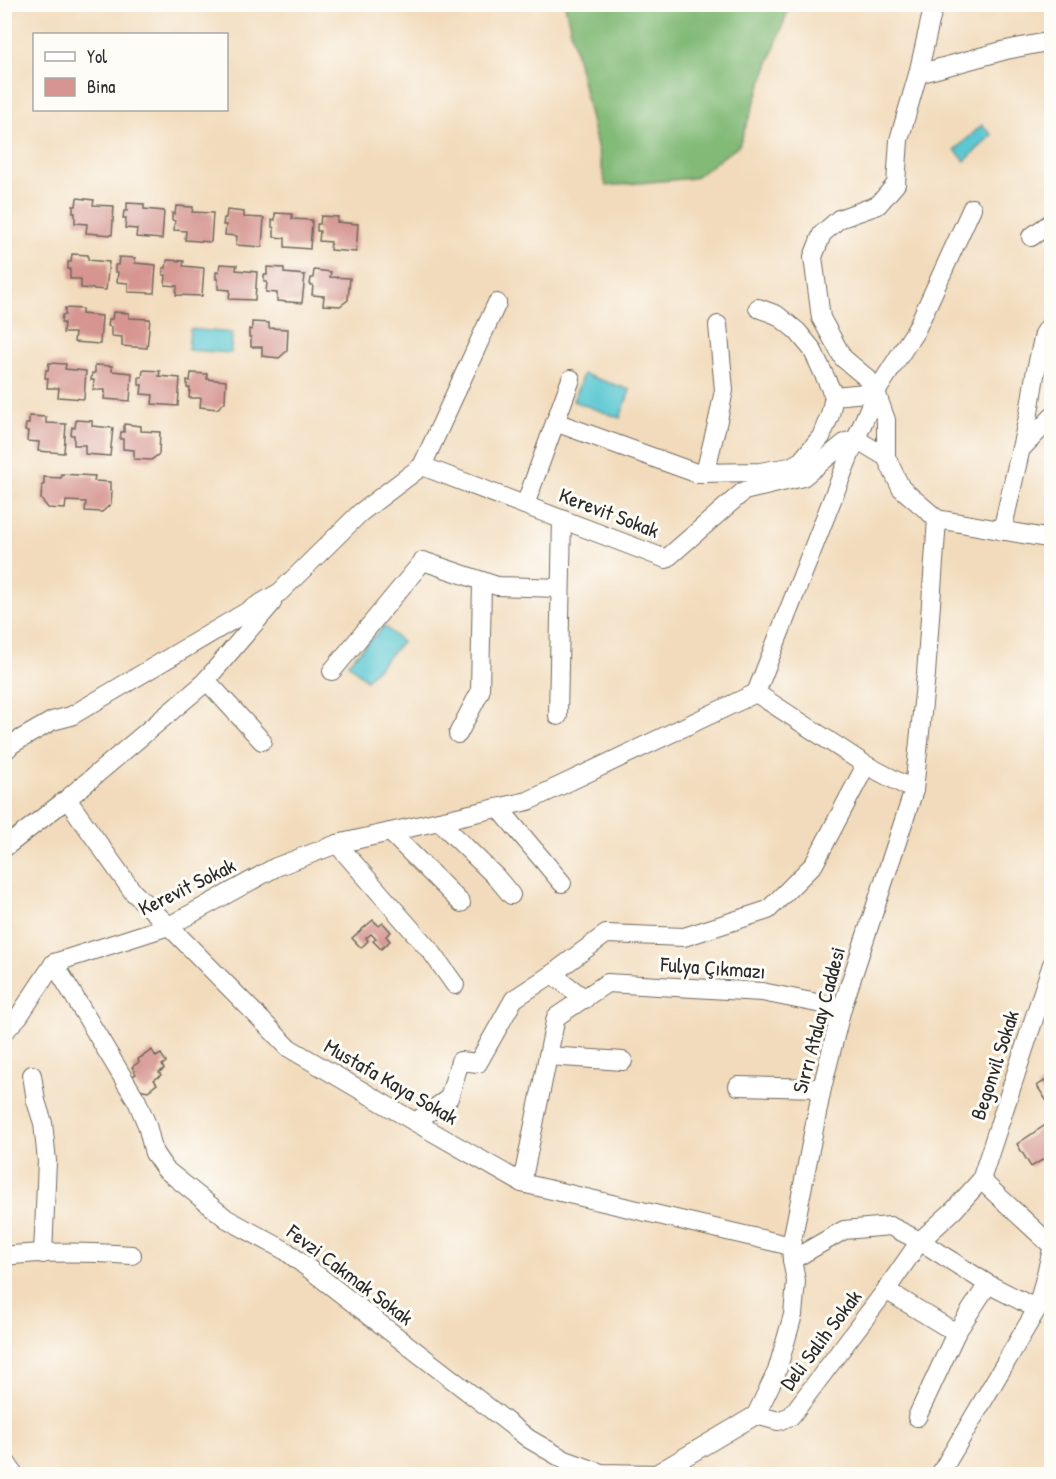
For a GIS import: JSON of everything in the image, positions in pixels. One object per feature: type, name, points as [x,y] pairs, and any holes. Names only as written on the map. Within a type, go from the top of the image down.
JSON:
[{"type":"street","points":[[934,4],[900,140],[896,184],[878,205],[839,219],[822,234],[813,256],[821,318],[843,358],[868,379],[876,392],[886,420],[886,457],[901,488],[937,519],[1052,539]]},
{"type":"street","points":[[918,74],[1006,50],[1052,41]]},
{"type":"street","points":[[914,790],[866,765],[756,693],[876,392],[916,330],[972,208]]},
{"type":"street","points":[[1031,237],[1052,222]]},
{"type":"street","points":[[4,848],[67,799],[201,686],[280,592],[360,513],[422,466],[497,303]]},
{"type":"street","points":[[555,422],[696,473],[760,472],[790,467],[801,461],[820,437],[830,415],[834,396],[812,349],[797,331],[777,315],[758,308]]},
{"type":"street","points":[[1002,531],[1044,334],[1052,322]]},
{"type":"street","points":[[705,473],[724,390],[718,325]]},
{"type":"street","points":[[525,505],[571,379]]},
{"type":"street","points":[[834,396],[876,392]]},
{"type":"street","points":[[1020,450],[1052,417]]},
{"type":"street","points":[[856,439],[886,457]]},
{"type":"street","name":"Kerevit Sokak","points":[[422,466],[666,559],[744,491],[803,477],[846,442],[856,439]]},
{"type":"street","points":[[558,716],[562,519]]},
{"type":"street","name":"Sırrı Atalay Caddesi","points":[[756,1415],[777,1371],[794,1315],[796,1281],[792,1253],[822,1088],[842,1008],[914,790],[926,674],[937,519]]},
{"type":"street","points":[[332,671],[423,561],[497,586],[560,588]]},
{"type":"street","points":[[458,734],[480,693],[482,581]]},
{"type":"street","points":[[4,752],[12,744],[52,721],[71,716],[280,592]]},
{"type":"street","points":[[207,680],[262,741]]},
{"type":"street","name":"Kerevit Sokak","points":[[54,963],[169,926],[276,867],[337,844],[528,801],[756,693]]},
{"type":"street","name":"Fulya Çıkmazı","points":[[415,1122],[449,1098],[460,1061],[478,1063],[514,999],[606,934],[684,937],[768,910],[814,864],[866,765]]},
{"type":"street","name":"Mustafa Kaya Sokak","points":[[67,799],[133,892],[289,1048],[522,1183],[792,1253]]},
{"type":"street","points":[[500,808],[562,883]]},
{"type":"street","points":[[439,821],[497,878],[511,895]]},
{"type":"street","points":[[390,832],[462,903]]},
{"type":"street","points":[[337,844],[433,954],[455,984]]},
{"type":"street","points":[[4,1032],[19,1016],[54,963]]},
{"type":"street","name":"Fevzi Cakmak Sokak","points":[[54,963],[137,1101],[147,1125],[153,1153],[165,1169],[227,1220],[286,1251],[529,1439],[565,1460],[601,1473],[656,1474]]},
{"type":"street","name":"Begonvil Sokak","points":[[981,1180],[1052,964]]},
{"type":"street","points":[[552,974],[585,999]]},
{"type":"street","name":"Fulya Çıkmazı","points":[[522,1183],[556,1017],[607,983],[762,992],[842,1008]]},
{"type":"street","points":[[549,1056],[623,1061]]},
{"type":"street","points":[[32,1075],[36,1101],[44,1123],[47,1161],[43,1254]]},
{"type":"street","points":[[738,1086],[822,1088]]},
{"type":"street","points":[[940,1474],[1036,1309],[1052,1248],[981,1180]]},
{"type":"street","name":"Deli Salih Sokak","points":[[756,1415],[778,1420],[791,1416],[920,1241],[954,1210],[981,1180]]},
{"type":"street","points":[[792,1253],[844,1230],[890,1226],[920,1241],[988,1284],[1036,1309]]},
{"type":"street","points":[[4,1256],[98,1253],[132,1255]]},
{"type":"street","points":[[917,1418],[956,1333],[988,1284]]},
{"type":"street","name":"Deli Salih Sokak","points":[[886,1290],[956,1333]]},
{"type":"street","points":[[656,1474],[756,1415]]},
{"type":"green space","points":[[565,4],[790,5],[739,145],[694,178],[606,186]]},
{"type":"water","points":[[982,125],[992,135],[965,161],[955,150]]},
{"type":"water","points":[[190,329],[232,333],[231,353],[188,350]]},
{"type":"water","points":[[583,374],[630,390],[620,418],[573,401]]},
{"type":"water","points":[[384,626],[402,642],[366,680],[348,663]]},
{"type":"building","points":[[77,198],[94,200],[93,205],[114,206],[112,235],[86,233],[87,224],[75,223],[73,206],[76,206]]},
{"type":"building","points":[[127,203],[144,204],[144,209],[164,211],[162,239],[136,237],[137,229],[125,228],[126,218],[123,218],[124,211],[127,211]]},
{"type":"building","points":[[176,206],[193,207],[192,212],[213,213],[211,242],[185,240],[186,231],[174,230],[175,221],[172,220],[172,213],[175,214]]},
{"type":"building","points":[[227,210],[244,212],[244,217],[264,218],[262,247],[236,245],[237,236],[225,235],[226,225],[223,225]]},
{"type":"building","points":[[275,213],[292,214],[292,219],[312,220],[310,249],[285,247],[285,238],[274,237],[272,220],[275,220]]},
{"type":"building","points":[[321,216],[338,217],[337,222],[358,224],[356,252],[330,250],[331,242],[319,241],[320,231],[317,231],[317,224],[320,224]]},
{"type":"building","points":[[72,254],[88,255],[88,260],[109,262],[106,290],[81,288],[81,279],[70,279],[68,262],[71,262]]},
{"type":"building","points":[[119,257],[135,258],[135,263],[156,265],[154,293],[128,292],[128,283],[117,282],[118,272],[115,272],[115,265],[118,265]]},
{"type":"building","points":[[167,260],[184,261],[183,266],[204,268],[202,296],[176,295],[177,286],[165,285],[166,275],[163,275],[163,268],[166,268]]},
{"type":"building","points":[[220,264],[237,265],[236,270],[257,272],[255,300],[229,299],[230,290],[218,289],[216,272],[219,272]]},
{"type":"building","points":[[267,267],[284,268],[284,273],[305,275],[302,303],[277,301],[277,293],[266,292],[267,282],[264,282],[264,275],[267,275]]},
{"type":"building","points":[[314,270],[331,272],[330,277],[350,278],[348,300],[340,306],[323,305],[324,296],[312,295],[313,285],[310,285]]},
{"type":"building","points":[[65,308],[82,309],[82,314],[102,316],[100,344],[74,342],[75,333],[63,333],[64,323],[61,323],[62,315],[65,315]]},
{"type":"building","points":[[113,312],[129,313],[129,318],[150,319],[147,348],[122,346],[122,337],[111,336],[111,327],[108,326]]},
{"type":"building","points":[[252,322],[269,323],[269,328],[288,329],[287,351],[279,358],[262,356],[262,347],[251,347],[249,329],[252,330]]},
{"type":"building","points":[[49,363],[66,364],[65,369],[86,371],[84,399],[58,397],[59,388],[47,388],[48,378],[45,378]]},
{"type":"building","points":[[95,365],[112,366],[112,371],[132,373],[130,401],[104,399],[105,390],[93,390],[94,380],[91,380],[92,373],[95,373]]},
{"type":"building","points":[[143,370],[160,371],[159,376],[180,378],[178,406],[152,404],[153,395],[141,394],[142,385],[139,385],[139,377],[142,377]]},
{"type":"building","points":[[191,373],[207,374],[207,379],[226,381],[225,402],[217,409],[200,407],[201,398],[189,398],[190,388],[187,388],[187,380],[190,381]]},
{"type":"building","points":[[29,416],[46,417],[46,423],[66,424],[64,453],[38,451],[39,442],[27,441],[28,431],[25,431],[26,424],[29,424]]},
{"type":"building","points":[[76,420],[92,421],[92,426],[113,428],[110,456],[85,454],[85,445],[74,445],[74,435],[71,435]]},
{"type":"building","points":[[124,424],[141,426],[141,431],[160,432],[159,454],[151,460],[134,459],[134,450],[123,449],[123,439],[120,439],[121,432],[124,432]]},
{"type":"building","points":[[61,474],[95,476],[94,481],[110,482],[111,504],[102,512],[85,511],[86,502],[66,501],[65,509],[48,508],[41,499],[44,477],[61,478]]},
{"type":"building","points":[[373,920],[379,926],[383,923],[391,932],[386,936],[390,941],[381,949],[373,941],[376,939],[371,934],[361,948],[352,938]]},
{"type":"building","points":[[152,1050],[156,1057],[161,1054],[166,1062],[162,1065],[164,1069],[159,1072],[161,1075],[154,1080],[157,1084],[148,1091],[139,1089],[131,1077],[136,1074],[132,1067],[139,1062],[138,1059]]},
{"type":"building","points":[[1052,1076],[1052,1109],[1037,1086]]},
{"type":"building","points":[[1047,1124],[1052,1130],[1052,1154],[1031,1167],[1017,1144]]}]
